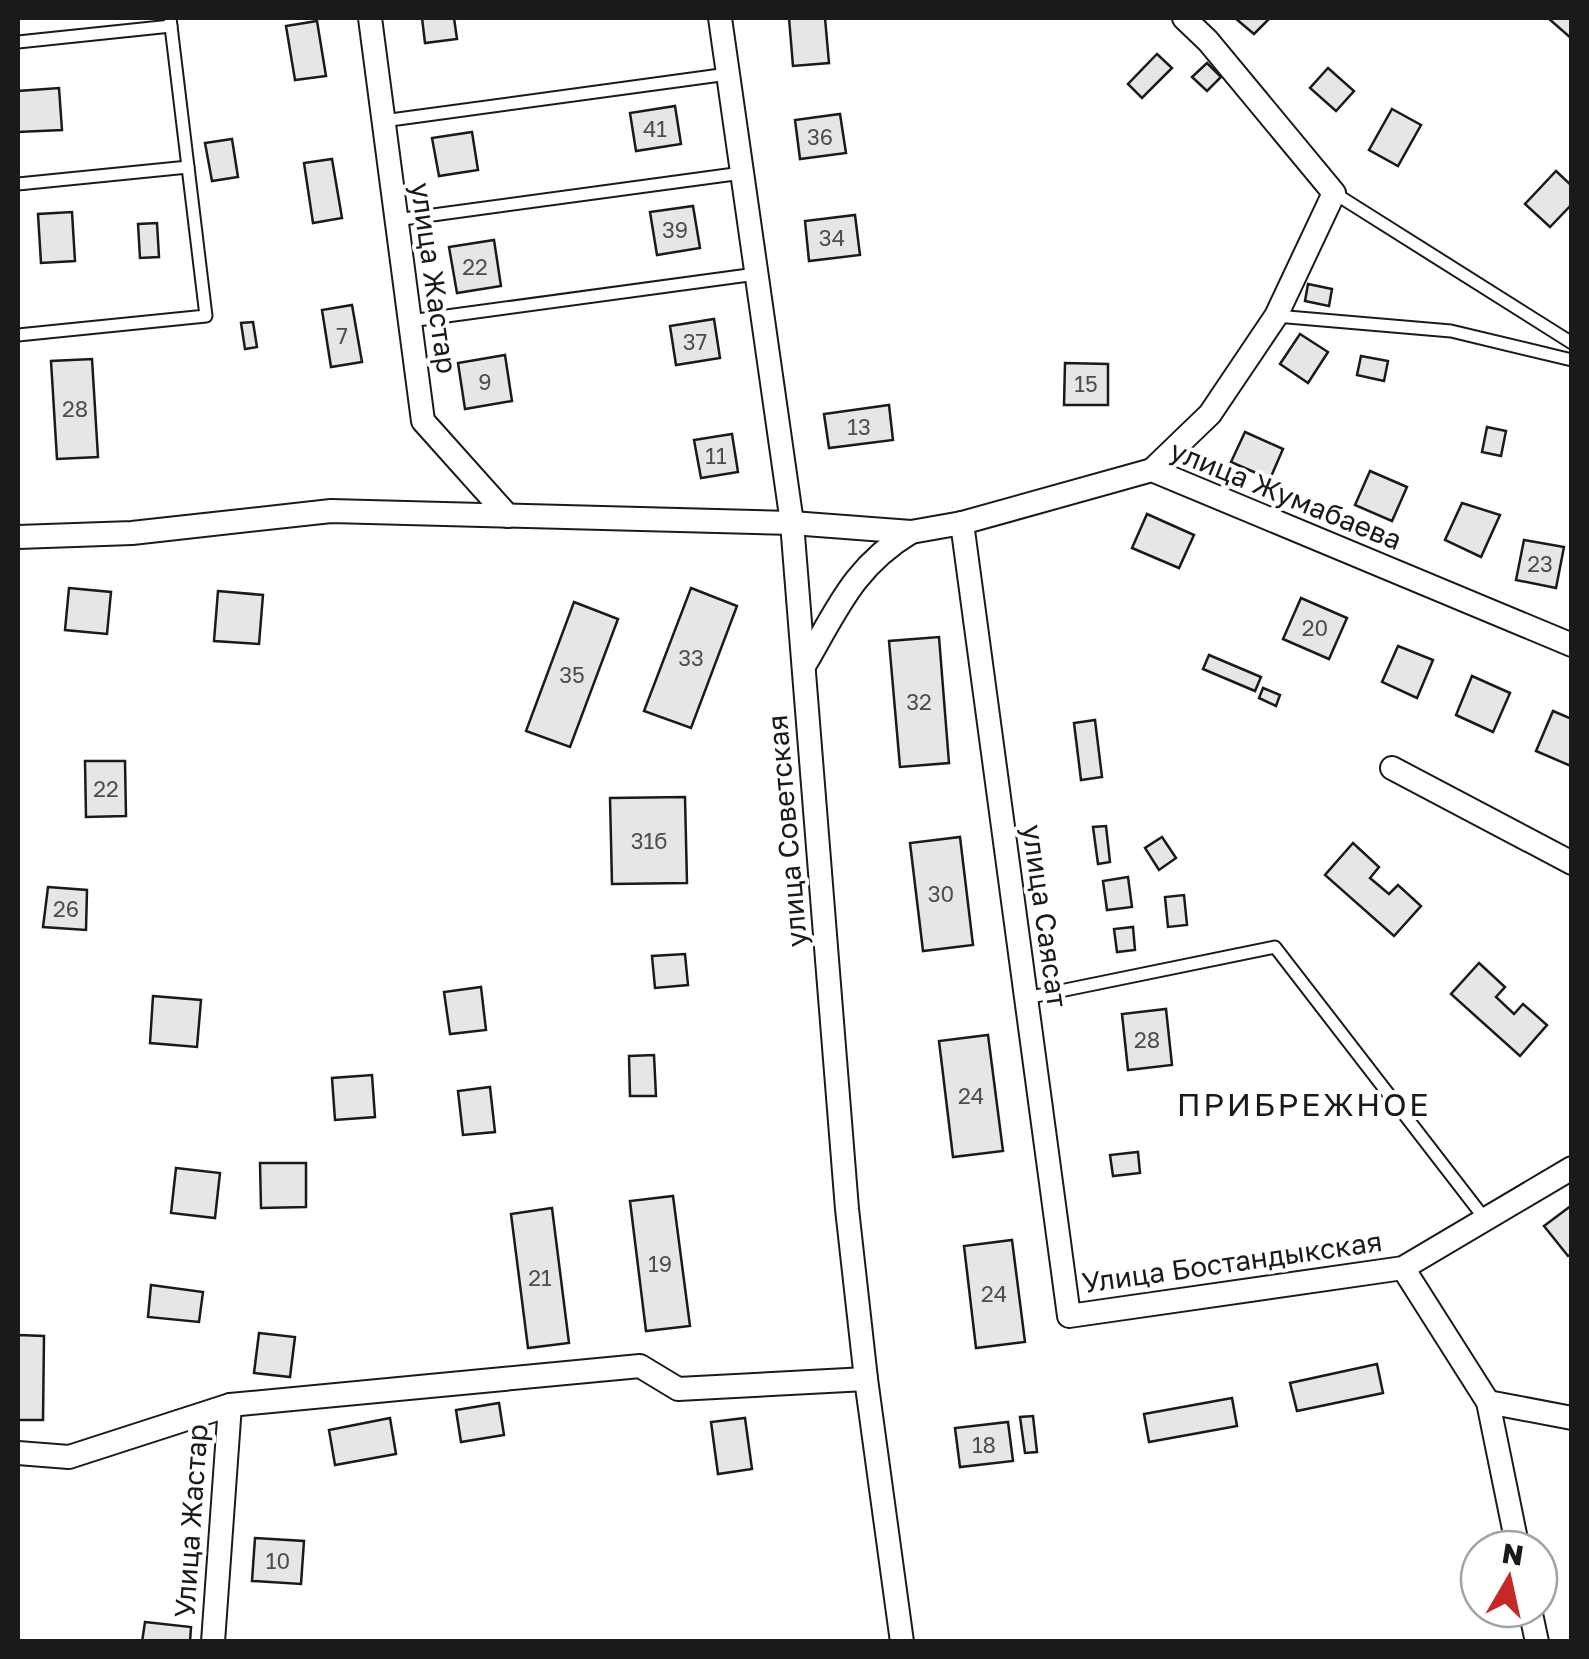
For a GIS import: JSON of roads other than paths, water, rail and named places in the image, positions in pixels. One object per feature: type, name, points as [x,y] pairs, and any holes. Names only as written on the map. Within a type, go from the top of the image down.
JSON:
[{"type":"street","name":"улица Жастар","points":[[370,18],[423,421],[508,516]]},
{"type":"street","name":"улица Советская","points":[[720,18],[792,523],[848,1209],[866,1378],[902,1642]]},
{"type":"street","points":[[1152,470],[1210,414],[1276,316],[1334,193],[1208,41],[1184,18]]},
{"type":"street","name":"улица Жумабаева","points":[[911,532],[962,523],[1152,470],[1572,645]]},
{"type":"street","points":[[18,532],[132,533],[331,511],[792,523],[911,532]]},
{"type":"street","name":"улица Саясат","points":[[962,523],[1069,1316]]},
{"type":"street","points":[[804,666],[856,578],[881,550],[911,532]]},
{"type":"street","points":[[1392,768],[1572,863]]},
{"type":"street","name":"Улица Бостандыкская","points":[[1069,1316],[1403,1268],[1572,1168]]},
{"type":"street","name":"Улица Бостандыкская","points":[[1403,1268],[1488,1402],[1514,1529]]},
{"type":"street","points":[[18,1453],[68,1457],[230,1405],[640,1366],[678,1389],[866,1378]]},
{"type":"street","points":[[1488,1402],[1572,1418]]},
{"type":"street","name":"Улица Жастар","points":[[212,1642],[230,1405]]},
{"type":"lane","points":[[18,42],[170,22],[206,316],[18,335]]},
{"type":"lane","points":[[383,120],[728,74]]},
{"type":"lane","points":[[18,184],[188,167]]},
{"type":"lane","points":[[396,220],[742,173]]},
{"type":"lane","points":[[1334,193],[1572,343]]},
{"type":"lane","points":[[410,321],[756,274]]},
{"type":"lane","points":[[1276,316],[1452,332],[1572,360]]},
{"type":"lane","points":[[1026,998],[1275,947],[1485,1219]]},
{"type":"district","name":"ПРИБРЕЖНОЕ","points":[[1304,1105]]}]
